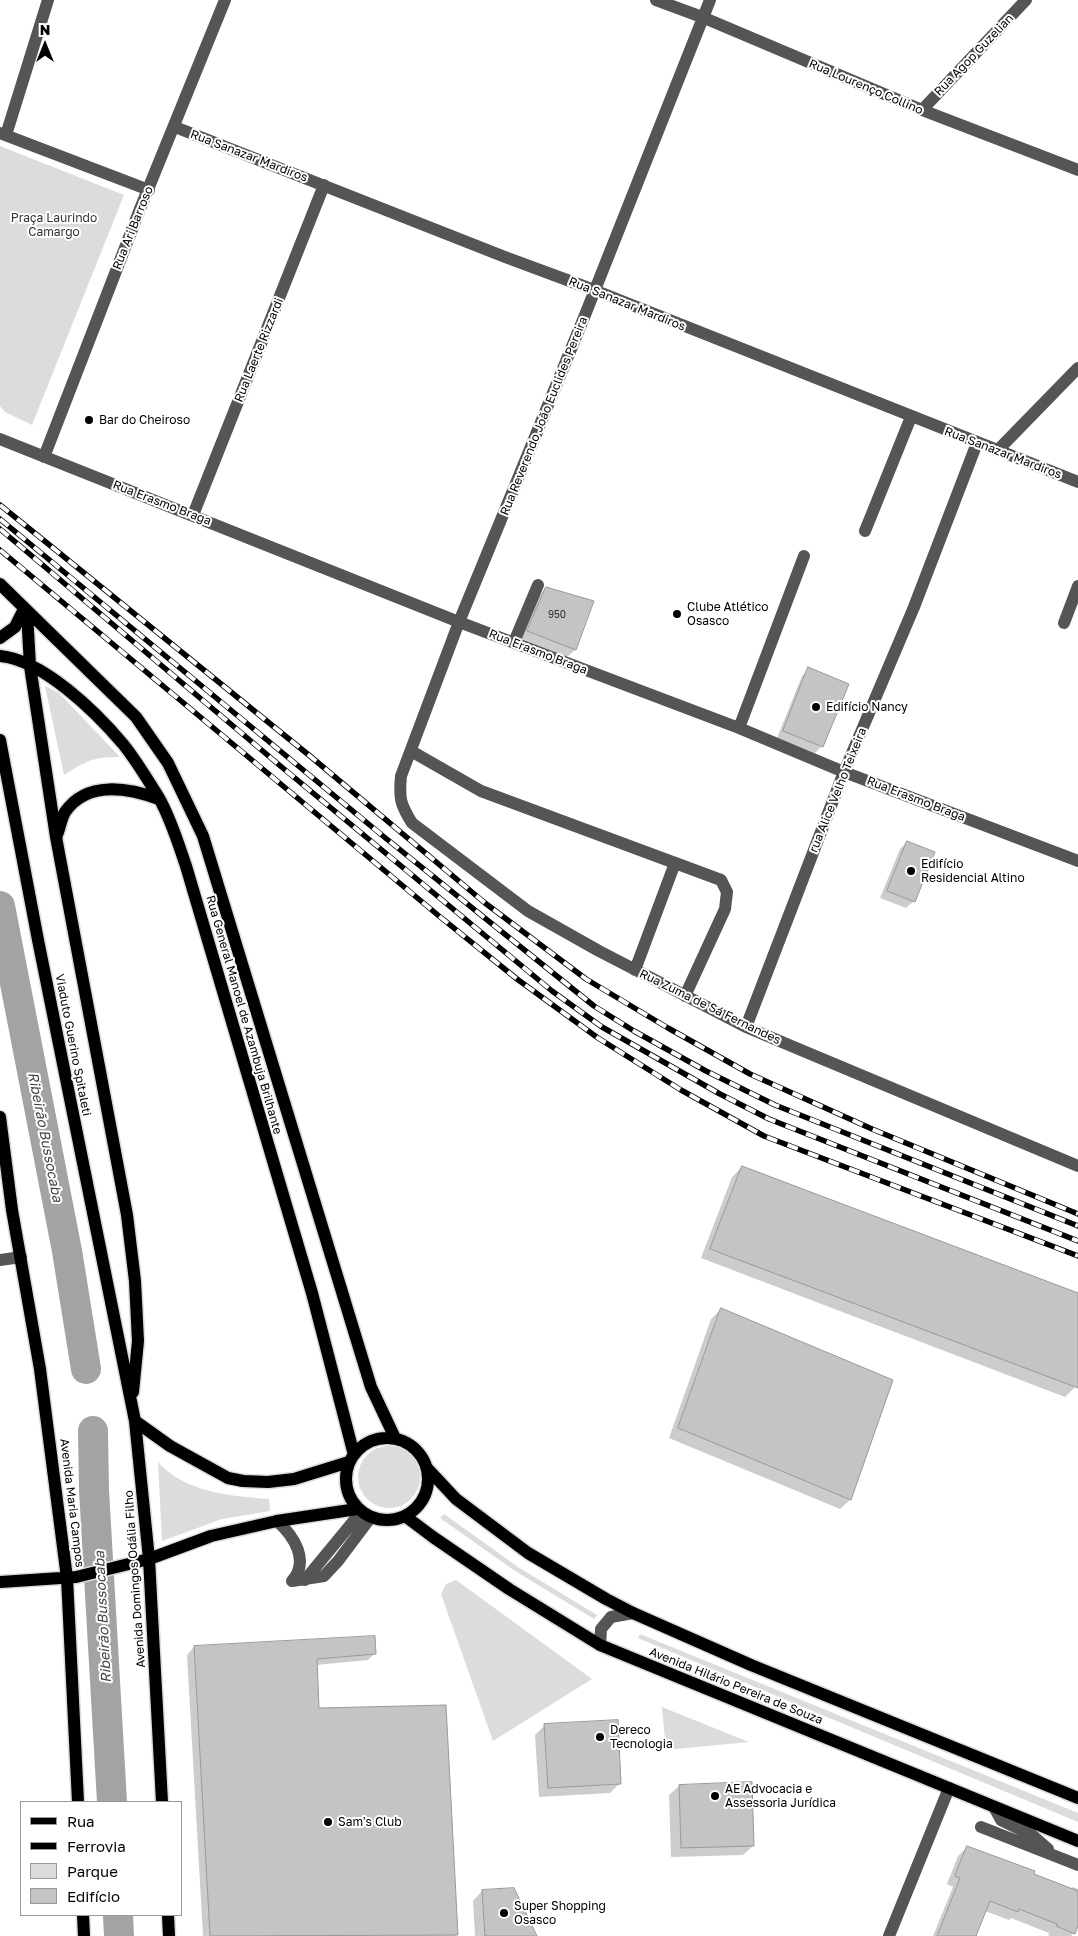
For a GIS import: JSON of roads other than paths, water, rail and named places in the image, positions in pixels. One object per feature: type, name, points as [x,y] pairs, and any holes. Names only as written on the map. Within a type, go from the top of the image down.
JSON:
[{"type":"main road","name":"Rua General Manoel de Azambuja Brilhante","points":[[0,584],[136,717],[168,763],[206,842],[371,1387],[395,1438]]},
{"type":"main road","points":[[0,638],[14,626],[26,610]]},
{"type":"main road","points":[[26,610],[30,666],[56,837],[127,1216],[135,1281],[138,1341],[132,1407]]},
{"type":"main road","name":"Rua General Manoel de Azambuja Brilhante","points":[[0,656],[50,675],[93,713],[123,744],[159,799],[172,826],[192,885],[312,1293],[352,1458]]},
{"type":"main road","name":"Viaduto Guerino Spitaleti","points":[[0,740],[38,940],[122,1355]]},
{"type":"main road","points":[[56,837],[65,813],[77,800],[94,791],[122,788],[159,799]]},
{"type":"main road","name":"Avenida Maria Campos","points":[[0,1117],[12,1210],[40,1369],[72,1577],[78,1801]]},
{"type":"main road","name":"Avenida Maria Campos","points":[[0,1191],[12,1210]]},
{"type":"main road","name":"Avenida Domingos Odália Filho","points":[[122,1355],[135,1421],[162,1801]]},
{"type":"main road","points":[[135,1421],[170,1446],[228,1478],[242,1481],[294,1480],[352,1458]]},
{"type":"main road","points":[[0,1582],[72,1577],[144,1560],[211,1536],[277,1521],[363,1513],[388,1520],[405,1516],[415,1510],[427,1491],[427,1468],[423,1457],[415,1448],[395,1438],[384,1437],[372,1440],[362,1446],[352,1458],[346,1472],[347,1492],[363,1513]]},
{"type":"main road","name":"Avenida Hilário Pereira de Souza","points":[[427,1468],[456,1499],[528,1553],[633,1613],[751,1665],[1078,1798]]},
{"type":"main road","name":"Avenida Hilário Pereira de Souza","points":[[405,1516],[509,1589],[600,1645],[1078,1841]]},
{"type":"main road","points":[[83,1916],[84,1936]]},
{"type":"main road","points":[[168,1916],[169,1936]]},
{"type":"street","points":[[48,0],[2,135],[148,190]]},
{"type":"street","name":"Rua Ari Barroso","points":[[44,457],[148,190],[225,0]]},
{"type":"street","name":"Rua Lourenço Collino","points":[[656,0],[922,110],[1078,170]]},
{"type":"street","name":"Rua Reverendo João Euclides Pereira","points":[[402,776],[459,622],[710,0]]},
{"type":"street","name":"Rua Agop Guzelian","points":[[922,110],[1018,3]]},
{"type":"street","name":"Rua Sanazar Mardiros","points":[[174,127],[594,290],[1078,482]]},
{"type":"street","name":"Rua Laerte Rizzardi","points":[[193,515],[324,185]]},
{"type":"street","points":[[998,450],[1078,368]]},
{"type":"street","points":[[865,531],[911,417]]},
{"type":"street","name":"Rua Erasmo Braga","points":[[0,439],[459,622],[739,728],[844,772],[1078,861]]},
{"type":"street","name":"rua Alice Velho Teixeira","points":[[746,1027],[844,772],[914,607],[978,443]]},
{"type":"street","points":[[739,728],[804,556]]},
{"type":"street","points":[[514,642],[538,585]]},
{"type":"street","points":[[1064,623],[1078,586]]},
{"type":"street","points":[[411,751],[481,791],[721,880],[727,892],[725,909],[685,996]]},
{"type":"street","name":"Rua Zuma de Sá Fernandes","points":[[402,776],[399,796],[404,811],[412,823],[528,911],[635,970],[746,1027],[1078,1166]]},
{"type":"street","points":[[635,970],[674,863]]},
{"type":"street","points":[[0,1260],[21,1257]]},
{"type":"street","points":[[277,1521],[291,1534],[300,1554],[296,1576],[292,1581],[305,1580],[363,1513]]},
{"type":"street","points":[[600,1645],[601,1629],[611,1617],[633,1613]]},
{"type":"street","points":[[889,1936],[949,1788]]},
{"type":"street","points":[[994,1807],[1001,1820],[1032,1835],[1056,1856]]},
{"type":"street","points":[[981,1827],[1078,1865]]},
{"type":"waterway","name":"Ribeirão Bussocaba","points":[[0,906],[67,1251],[86,1369]]},
{"type":"waterway","name":"Ribeirão Bussocaba","points":[[93,1431],[94,1490],[112,1801]]},
{"type":"waterway","name":"Ribeirão Bussocaba","points":[[118,1916],[119,1936]]},
{"type":"railway","points":[[0,505],[310,756],[485,903],[586,979],[750,1074],[872,1129],[1078,1214]]},
{"type":"railway","points":[[0,519],[383,836],[594,1006],[634,1031],[706,1071],[775,1105],[1078,1226]]},
{"type":"railway","points":[[0,529],[284,769],[552,991],[602,1027],[720,1094],[769,1119],[1078,1241]]},
{"type":"railway","points":[[0,550],[439,916],[517,979],[598,1038],[681,1090],[764,1136],[1078,1256]]},
{"type":"place","name":"Bar do Cheiroso","points":[[89,420]]},
{"type":"place","name":"Clube Atlético Osasco","points":[[677,614]]},
{"type":"place","name":"Edifício Nancy","points":[[816,707]]},
{"type":"place","name":"Edifício Residencial Altino","points":[[911,871]]},
{"type":"place","name":"Dereco Tecnologia","points":[[600,1737]]},
{"type":"place","name":"AE Advocacia e Assessoria Jurídica","points":[[715,1796]]},
{"type":"place","name":"Sam's Club","points":[[328,1822]]},
{"type":"place","name":"Super Shopping Osasco","points":[[504,1913]]},
{"type":"park label","name":"Praça Laurindo Camargo","points":[[54,225]]}]
